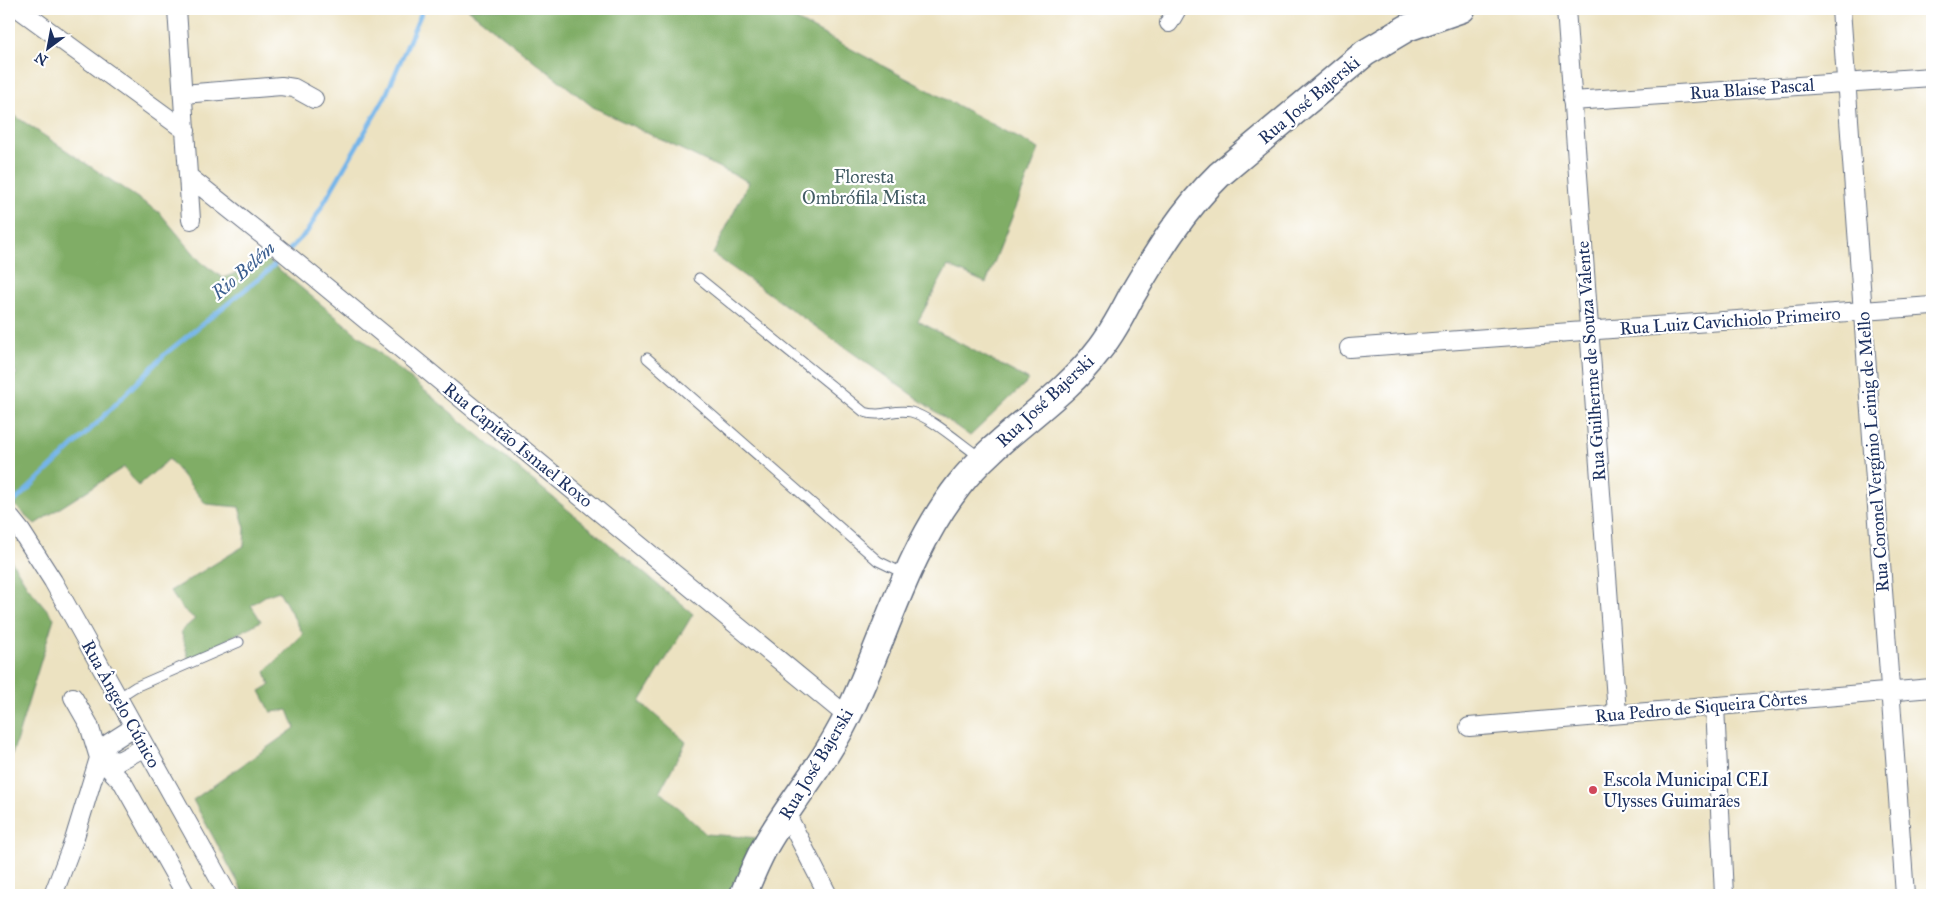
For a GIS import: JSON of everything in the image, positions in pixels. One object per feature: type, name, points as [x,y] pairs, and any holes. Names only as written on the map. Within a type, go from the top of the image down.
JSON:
[{"type":"main road","name":"Rua José Bajerski","points":[[743,895],[766,845],[848,716],[906,575],[930,526],[960,484],[982,459],[1085,367],[1111,332],[1170,233],[1202,191],[1365,53],[1407,28],[1462,9]]},
{"type":"street","points":[[19,9],[186,131]]},
{"type":"street","points":[[177,9],[191,220]]},
{"type":"street","name":"Rua Guilherme de Souza Valente","points":[[1566,9],[1617,714]]},
{"type":"street","name":"Rua Coronel Vergínio Leinig de Mello","points":[[1841,9],[1905,895]]},
{"type":"street","name":"Rua Blaise Pascal","points":[[1572,102],[1932,77]]},
{"type":"street","points":[[183,94],[281,86],[294,88],[314,100]]},
{"type":"street","name":"Rua Capitão Ismael Roxo","points":[[188,176],[286,254],[848,716]]},
{"type":"street","name":"Rua Luiz Cavichiolo Primeiro","points":[[1349,348],[1932,306]]},
{"type":"street","name":"Rua Ângelo Cúnico","points":[[9,516],[37,555],[228,895]]},
{"type":"street","name":"Rua Pedro de Siqueira Côrtes","points":[[1469,726],[1932,688]]},
{"type":"street","points":[[73,697],[88,725],[99,758],[124,783],[186,895]]},
{"type":"street","points":[[1714,706],[1724,895]]},
{"type":"street","points":[[53,895],[74,840],[99,758],[109,742],[134,727]]},
{"type":"street","points":[[99,758],[119,761],[145,747]]},
{"type":"street","points":[[786,813],[828,895]]},
{"type":"lane","points":[[699,278],[864,412],[880,415],[901,411],[911,412],[938,427],[982,459]]},
{"type":"lane","points":[[648,358],[878,562],[906,575]]},
{"type":"lane","points":[[118,698],[134,687],[239,642]]},
{"type":"green space","name":"Floresta Ombrófila Mista","points":[[468,9],[776,9],[1039,149],[986,283],[948,266],[918,321],[1029,380],[970,436],[713,254],[749,182],[593,107]]},
{"type":"green space","points":[[9,112],[160,213],[201,262],[223,278],[248,268],[263,256],[693,614],[640,702],[686,742],[660,791],[706,834],[759,838],[734,895],[245,895],[193,800],[295,728],[288,710],[271,712],[260,691],[270,685],[265,672],[303,634],[279,591],[265,596],[251,605],[261,621],[189,660],[181,631],[195,619],[182,608],[170,591],[244,546],[245,528],[239,507],[206,504],[169,459],[138,486],[124,467],[35,524],[9,500],[9,383],[17,373],[9,364]]},
{"type":"green space","points":[[9,557],[27,586],[54,618],[9,765]]},
{"type":"waterway","name":"Rio Belém","points":[[288,251],[307,232],[385,97],[423,9]]},
{"type":"waterway","name":"Rio Belém","points":[[14,502],[96,424],[165,354],[267,272],[282,257]]},
{"type":"place","name":"Escola Municipal CEI Ulysses Guimarães","points":[[1593,790]]}]
